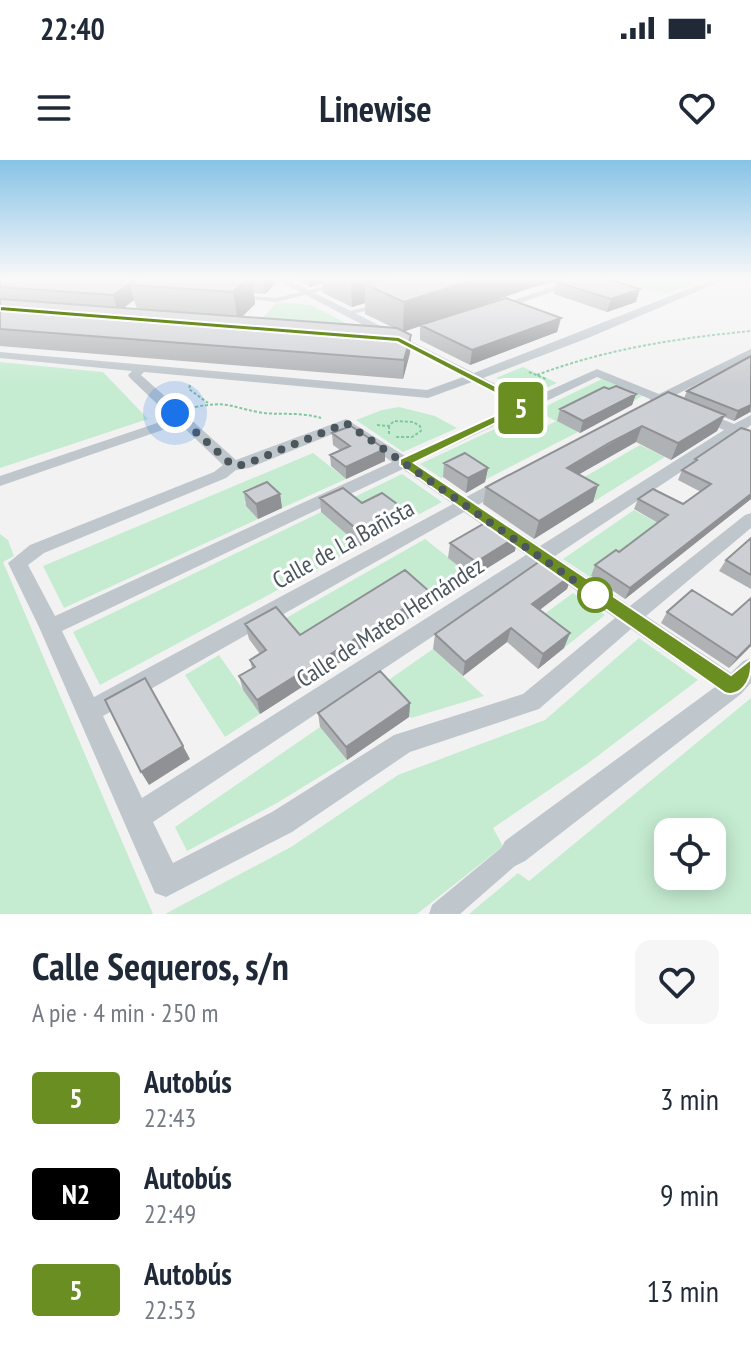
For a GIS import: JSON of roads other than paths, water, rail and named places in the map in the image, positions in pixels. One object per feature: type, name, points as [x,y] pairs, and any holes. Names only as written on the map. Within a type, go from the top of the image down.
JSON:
[{"type":"street","points":[[346,313],[528,405]]},
{"type":"street","points":[[0,355],[428,394],[637,313]]},
{"type":"street","points":[[359,337],[399,340],[415,334]]},
{"type":"street","points":[[638,410],[740,361]]},
{"type":"street","points":[[141,368],[134,375],[232,465],[244,465],[346,423],[629,618],[742,677],[515,851],[441,914]]},
{"type":"street","points":[[50,627],[597,373],[659,399],[746,428]]},
{"type":"street","points":[[0,481],[182,419]]},
{"type":"street","name":"Calle de Mateo Hernández","points":[[138,816],[746,428]]},
{"type":"street","points":[[232,465],[224,473],[37,549],[17,563],[50,627],[166,882],[282,822],[403,743],[531,702],[751,519]]},
{"type":"street","name":"Calle de La Bañista","points":[[88,712],[521,473]]}]
